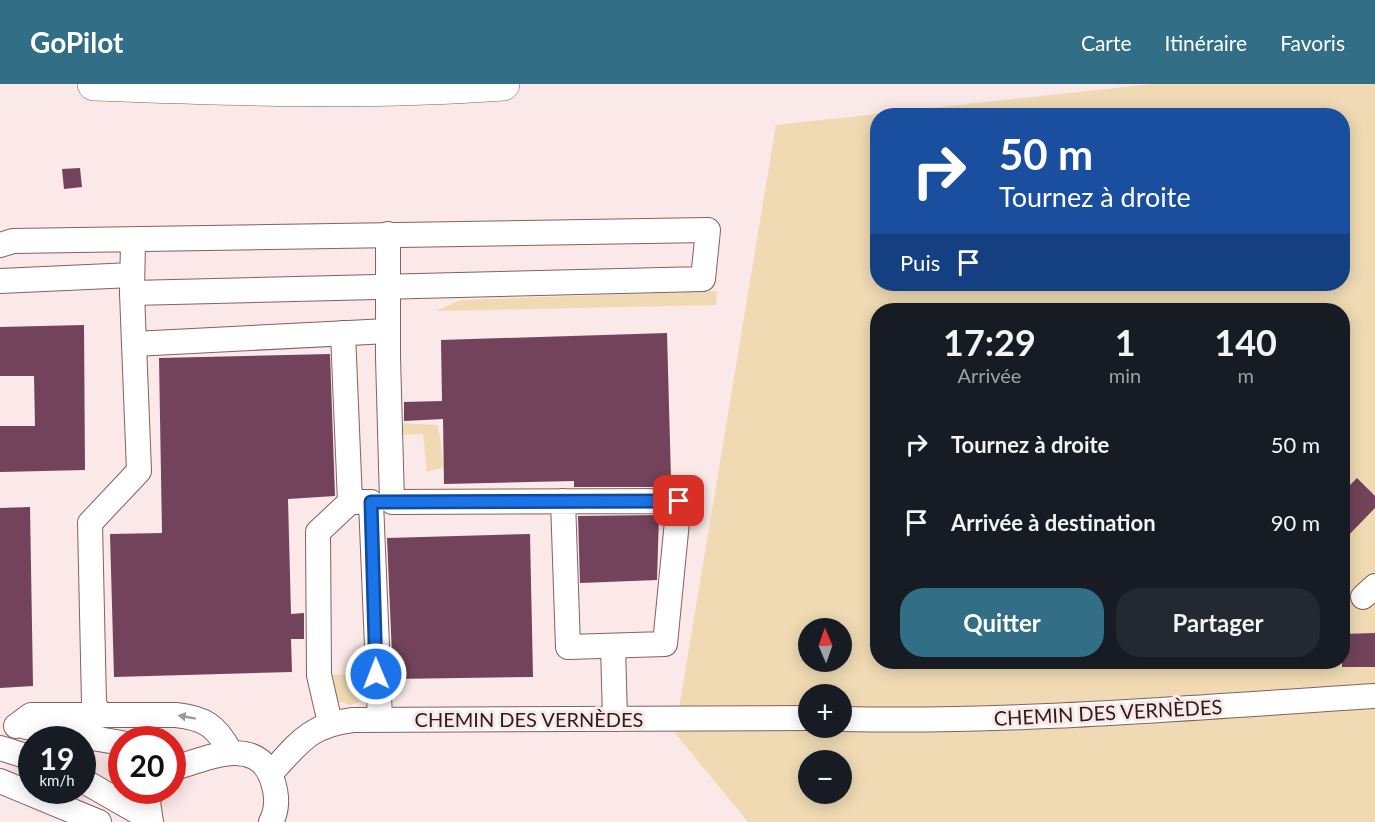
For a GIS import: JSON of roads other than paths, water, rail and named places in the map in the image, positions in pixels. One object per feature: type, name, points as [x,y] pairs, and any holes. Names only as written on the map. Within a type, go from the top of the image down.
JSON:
[{"type":"highway","points":[[94,84],[250,90],[451,88],[503,84]]},
{"type":"street","points":[[0,245],[13,241],[133,241],[388,234],[708,230],[704,279],[388,287],[0,281]]},
{"type":"street","points":[[371,502],[388,331],[388,234]]},
{"type":"street","points":[[100,716],[94,703],[90,524],[140,471],[132,284],[133,241]]},
{"type":"street","points":[[134,344],[388,331]]},
{"type":"street","points":[[343,333],[371,502],[380,719]]},
{"type":"street","points":[[330,723],[319,675],[318,532],[371,502],[563,501],[679,501],[665,645],[568,647],[563,501]]},
{"type":"street","points":[[613,646],[615,719]]},
{"type":"street","name":"CHEMIN DES VERNÈDES","points":[[852,719],[921,721],[1012,718],[1375,696]]},
{"type":"street","points":[[8,726],[31,715],[195,717],[221,734],[231,752]]},
{"type":"street","name":"CHEMIN DES VERNÈDES","points":[[270,774],[312,731],[330,723],[380,719],[798,718]]},
{"type":"street","points":[[8,726],[108,741]]},
{"type":"street","points":[[0,748],[18,754]]},
{"type":"street","points":[[186,761],[231,752],[260,760],[270,774],[276,792],[275,814],[271,822]]},
{"type":"street","points":[[0,781],[99,822]]},
{"type":"street","points":[[96,788],[151,820]]},
{"type":"street","points":[[148,804],[151,820]]}]
